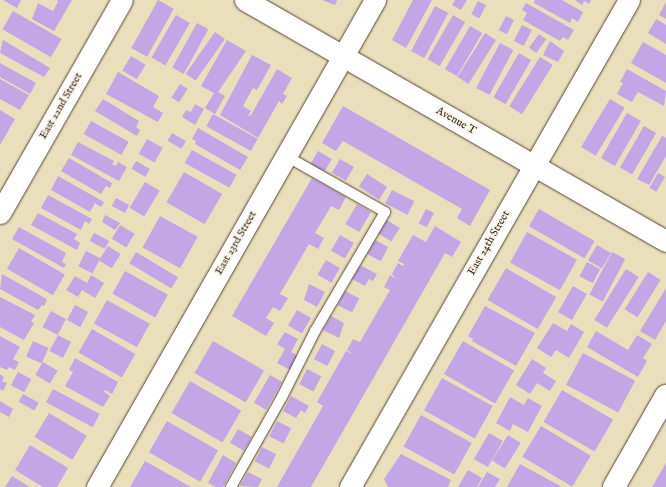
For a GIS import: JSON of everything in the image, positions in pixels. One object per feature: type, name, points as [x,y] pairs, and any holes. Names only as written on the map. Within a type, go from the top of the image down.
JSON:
[{"type":"main road","points":[[614,487],[666,396]]},
{"type":"street","name":"East 22nd Street","points":[[0,213],[122,0]]},
{"type":"street","name":"Avenue T","points":[[245,0],[666,241]]},
{"type":"street","name":"East 23rd Street","points":[[96,487],[375,0]]},
{"type":"street","name":"East 24th Street","points":[[350,487],[629,0]]},
{"type":"lane","points":[[231,487],[282,397],[315,331],[385,212],[286,156]]},
{"type":"building","points":[[3,0],[21,0],[17,8]]},
{"type":"building","points":[[57,0],[72,0],[54,31],[32,19],[38,3],[53,11],[58,2]]},
{"type":"building","points":[[158,0],[174,9],[147,57],[131,48]]},
{"type":"building","points":[[322,0],[337,0],[335,5]]},
{"type":"building","points":[[413,0],[432,0],[406,48],[392,40]]},
{"type":"building","points":[[455,0],[467,0],[461,10],[452,5]]},
{"type":"building","points":[[535,0],[562,0],[583,12],[578,22],[572,18],[570,23],[534,3]]},
{"type":"building","points":[[575,0],[591,0],[589,4],[584,1],[582,5]]},
{"type":"building","points":[[478,1],[486,5],[479,18],[471,14]]},
{"type":"building","points":[[666,2],[666,19],[659,15]]},
{"type":"building","points":[[526,3],[574,30],[568,40],[563,37],[560,41],[523,20],[527,13],[522,10]]},
{"type":"building","points":[[435,6],[448,13],[424,58],[411,51]]},
{"type":"building","points":[[13,11],[61,39],[51,57],[3,29]]},
{"type":"building","points":[[176,15],[190,23],[165,65],[152,57]]},
{"type":"building","points":[[453,15],[465,22],[440,66],[428,59]]},
{"type":"building","points":[[506,16],[514,20],[507,34],[499,30]]},
{"type":"building","points":[[656,19],[666,25],[666,44],[648,33]]},
{"type":"building","points":[[197,23],[208,29],[184,74],[172,68]]},
{"type":"building","points":[[522,25],[532,30],[524,46],[514,41]]},
{"type":"building","points":[[470,26],[482,33],[457,76],[445,69]]},
{"type":"building","points":[[215,32],[225,39],[196,81],[186,74]]},
{"type":"building","points":[[485,33],[496,40],[468,84],[457,77]]},
{"type":"building","points":[[539,34],[546,39],[536,53],[529,48]]},
{"type":"building","points":[[3,40],[50,68],[44,77],[0,53]]},
{"type":"building","points":[[227,40],[246,51],[218,92],[225,96],[215,114],[205,108],[214,93],[201,86]]},
{"type":"building","points":[[550,41],[564,51],[558,62],[543,55]]},
{"type":"building","points":[[643,42],[666,55],[666,83],[631,63]]},
{"type":"building","points":[[500,43],[513,50],[489,95],[476,88]]},
{"type":"building","points":[[519,53],[531,60],[506,104],[494,97]]},
{"type":"building","points":[[252,55],[271,65],[257,90],[253,88],[243,106],[251,111],[248,116],[251,115],[277,69],[292,78],[283,94],[287,96],[282,104],[279,101],[258,138],[220,115]]},
{"type":"building","points":[[131,56],[146,65],[137,79],[122,71]]},
{"type":"building","points":[[540,57],[553,65],[522,114],[509,106]]},
{"type":"building","points":[[0,63],[36,83],[30,94],[0,77]]},
{"type":"building","points":[[627,69],[666,91],[664,106],[638,92],[632,102],[617,94],[623,83],[620,82]]},
{"type":"building","points":[[118,72],[159,96],[153,107],[163,113],[158,122],[106,94]]},
{"type":"building","points":[[0,79],[29,95],[20,110],[0,99]]},
{"type":"building","points":[[180,84],[188,89],[179,102],[172,98]]},
{"type":"building","points":[[103,99],[139,121],[136,127],[140,130],[137,136],[95,111]]},
{"type":"building","points":[[610,99],[625,108],[596,156],[581,147]]},
{"type":"building","points":[[195,104],[204,109],[195,125],[182,117],[186,110],[191,112]]},
{"type":"building","points":[[343,106],[490,190],[470,226],[457,218],[462,209],[343,141],[336,151],[322,143]]},
{"type":"building","points":[[0,110],[15,119],[0,145]]},
{"type":"building","points":[[627,113],[641,121],[615,166],[601,158]]},
{"type":"building","points":[[213,114],[258,139],[251,151],[206,126]]},
{"type":"building","points":[[91,121],[129,142],[121,155],[84,134]]},
{"type":"building","points":[[644,126],[656,133],[632,175],[620,168]]},
{"type":"building","points":[[198,128],[248,157],[240,170],[195,144],[196,141],[192,139]]},
{"type":"building","points":[[172,133],[186,141],[181,149],[168,141]]},
{"type":"building","points":[[662,136],[666,138],[666,156],[649,185],[637,179]]},
{"type":"building","points":[[147,139],[163,148],[155,163],[139,154]]},
{"type":"building","points":[[78,142],[114,161],[112,164],[116,166],[118,162],[127,167],[119,181],[71,155]]},
{"type":"building","points":[[192,150],[237,175],[229,188],[185,163]]},
{"type":"building","points":[[318,151],[332,159],[323,175],[309,167]]},
{"type":"building","points":[[69,158],[112,183],[110,188],[106,186],[101,194],[61,171]]},
{"type":"building","points":[[340,159],[354,167],[346,181],[332,173]]},
{"type":"building","points":[[136,161],[150,169],[145,177],[132,169]]},
{"type":"building","points":[[184,172],[222,194],[205,224],[166,202]]},
{"type":"building","points":[[658,173],[665,177],[656,192],[650,188]]},
{"type":"building","points":[[367,174],[387,187],[379,200],[359,187]]},
{"type":"building","points":[[58,176],[104,202],[101,207],[95,203],[90,212],[51,190]]},
{"type":"building","points":[[312,178],[346,197],[339,210],[331,206],[315,233],[324,238],[318,249],[309,244],[280,294],[288,298],[280,311],[273,307],[266,318],[274,323],[266,336],[232,316]]},
{"type":"building","points":[[145,182],[160,191],[144,216],[130,208]]},
{"type":"building","points":[[392,190],[414,201],[407,215],[385,203]]},
{"type":"building","points":[[48,195],[92,219],[89,224],[85,221],[81,230],[41,208]]},
{"type":"building","points":[[116,198],[129,205],[125,213],[112,206]]},
{"type":"building","points":[[357,204],[371,212],[359,232],[346,224]]},
{"type":"building","points":[[426,209],[434,213],[427,227],[419,223]]},
{"type":"building","points":[[539,209],[594,241],[584,258],[529,226]]},
{"type":"building","points":[[38,213],[77,234],[74,239],[80,243],[77,250],[31,225]]},
{"type":"building","points":[[105,215],[120,223],[115,230],[102,222]]},
{"type":"building","points":[[160,216],[198,237],[180,268],[143,247]]},
{"type":"building","points":[[387,220],[400,228],[391,242],[379,234]]},
{"type":"building","points":[[120,225],[135,234],[126,247],[112,239]]},
{"type":"building","points":[[435,226],[461,242],[452,257],[445,253],[311,487],[277,487],[323,406],[317,402],[346,351],[353,354],[347,350],[353,339],[360,342],[390,290],[384,287],[390,275],[396,279],[392,274],[398,263],[403,266],[404,264],[398,261],[413,235],[426,242]]},
{"type":"building","points":[[19,227],[66,253],[62,262],[66,264],[64,268],[12,239]]},
{"type":"building","points":[[527,232],[577,260],[560,290],[510,263]]},
{"type":"building","points":[[94,233],[109,241],[105,249],[90,241]]},
{"type":"building","points":[[340,235],[354,243],[345,259],[331,251]]},
{"type":"building","points":[[375,240],[388,247],[381,261],[367,254]]},
{"type":"building","points":[[597,245],[611,253],[602,269],[588,261]]},
{"type":"building","points":[[108,246],[121,254],[112,268],[99,260]]},
{"type":"building","points":[[19,248],[65,274],[53,295],[7,269]]},
{"type":"building","points":[[86,251],[100,258],[93,273],[78,266]]},
{"type":"building","points":[[136,252],[178,277],[171,288],[129,263]]},
{"type":"building","points":[[612,252],[625,259],[603,301],[589,294]]},
{"type":"building","points":[[326,260],[340,268],[331,283],[318,275]]},
{"type":"building","points":[[587,262],[600,269],[593,283],[579,276]]},
{"type":"building","points":[[360,265],[377,274],[373,281],[369,279],[365,286],[352,279]]},
{"type":"building","points":[[506,268],[556,297],[538,329],[488,300]]},
{"type":"building","points":[[626,269],[639,277],[607,328],[594,320]]},
{"type":"building","points":[[125,271],[168,295],[155,317],[112,294]]},
{"type":"building","points":[[648,272],[661,280],[637,317],[625,309]]},
{"type":"building","points":[[2,274],[45,298],[47,300],[44,306],[42,305],[38,310],[0,289]]},
{"type":"building","points":[[91,275],[104,283],[95,298],[82,290],[78,297],[66,290],[75,276],[87,283]]},
{"type":"building","points":[[309,284],[325,292],[317,307],[304,300]]},
{"type":"building","points":[[573,286],[587,294],[572,320],[558,312]]},
{"type":"building","points":[[666,288],[666,321],[655,340],[640,331]]},
{"type":"building","points":[[345,291],[359,298],[352,313],[338,305]]},
{"type":"building","points":[[0,297],[35,315],[31,322],[34,323],[24,340],[0,327]]},
{"type":"building","points":[[107,300],[150,324],[137,347],[94,324]]},
{"type":"building","points":[[75,305],[88,312],[80,327],[67,320]]},
{"type":"building","points":[[485,306],[535,333],[516,366],[472,341],[473,339],[468,336]]},
{"type":"building","points":[[297,310],[311,318],[302,334],[288,326]]},
{"type":"building","points":[[51,311],[66,319],[58,335],[43,327]]},
{"type":"building","points":[[331,316],[344,323],[339,338],[323,330]]},
{"type":"building","points":[[553,323],[567,331],[571,324],[584,332],[569,358],[556,350],[551,357],[537,348]]},
{"type":"building","points":[[92,329],[135,354],[122,377],[79,352]]},
{"type":"building","points":[[596,331],[628,350],[637,335],[652,344],[643,358],[647,361],[638,377],[587,347]]},
{"type":"building","points":[[285,332],[298,339],[291,352],[298,356],[290,370],[277,363],[285,349],[277,344]]},
{"type":"building","points":[[58,335],[71,342],[63,358],[50,351]]},
{"type":"building","points":[[0,336],[20,347],[13,359],[19,362],[15,370],[9,367],[7,370],[0,367]]},
{"type":"building","points":[[33,341],[49,348],[42,363],[26,357]]},
{"type":"building","points":[[213,341],[264,370],[246,403],[194,373]]},
{"type":"building","points":[[463,341],[514,370],[495,403],[444,374]]},
{"type":"building","points":[[322,344],[335,351],[327,366],[314,359]]},
{"type":"building","points":[[583,353],[635,381],[618,412],[566,385]]},
{"type":"building","points":[[75,358],[118,382],[112,394],[105,390],[104,392],[110,396],[103,407],[65,386],[73,372],[69,370]]},
{"type":"building","points":[[532,359],[546,368],[543,373],[556,381],[550,391],[537,383],[530,394],[516,385]]},
{"type":"building","points":[[43,362],[58,371],[50,384],[35,375]]},
{"type":"building","points":[[307,369],[321,376],[314,391],[299,384]]},
{"type":"building","points":[[18,372],[31,379],[24,392],[11,385]]},
{"type":"building","points":[[0,374],[4,377],[2,381],[7,383],[3,391],[0,389]]},
{"type":"building","points":[[270,375],[282,382],[266,410],[254,403]]},
{"type":"building","points":[[442,378],[493,406],[475,438],[424,410]]},
{"type":"building","points":[[190,381],[241,410],[223,443],[172,413]]},
{"type":"building","points":[[53,389],[100,414],[93,427],[46,402]]},
{"type":"building","points":[[562,390],[613,419],[595,452],[544,422]]},
{"type":"building","points":[[23,394],[39,403],[34,411],[19,402]]},
{"type":"building","points":[[291,396],[309,406],[305,413],[301,410],[296,418],[283,411]]},
{"type":"building","points":[[510,397],[524,405],[528,398],[542,406],[528,432],[513,424],[510,431],[496,423]]},
{"type":"building","points":[[0,401],[13,409],[9,417],[0,412]]},
{"type":"building","points":[[49,413],[87,436],[72,460],[35,437]]},
{"type":"building","points":[[421,415],[472,443],[454,475],[404,446]]},
{"type":"building","points":[[167,421],[218,450],[200,482],[149,452]]},
{"type":"building","points":[[277,421],[291,428],[284,443],[269,436]]},
{"type":"building","points":[[541,426],[591,456],[572,487],[522,457]]},
{"type":"building","points":[[238,429],[252,437],[244,451],[230,443]]},
{"type":"building","points":[[489,433],[503,441],[488,467],[474,459]]},
{"type":"building","points":[[508,435],[521,443],[505,468],[492,460]]},
{"type":"building","points":[[30,445],[68,468],[57,487],[43,487],[15,470]]},
{"type":"building","points":[[262,447],[276,454],[269,469],[255,461]]},
{"type":"building","points":[[401,454],[451,480],[448,487],[388,487],[384,479]]},
{"type":"building","points":[[223,455],[236,463],[223,487],[216,487],[208,483]]},
{"type":"building","points":[[145,461],[191,487],[130,487]]},
{"type":"building","points":[[666,463],[666,487],[652,487]]},
{"type":"building","points":[[520,464],[562,487],[507,487]]},
{"type":"building","points":[[468,470],[482,478],[477,487],[458,487]]},
{"type":"building","points":[[248,472],[262,479],[258,487],[240,486]]},
{"type":"building","points":[[487,472],[500,479],[495,487],[478,487]]},
{"type":"building","points":[[12,476],[30,487],[5,487]]}]
